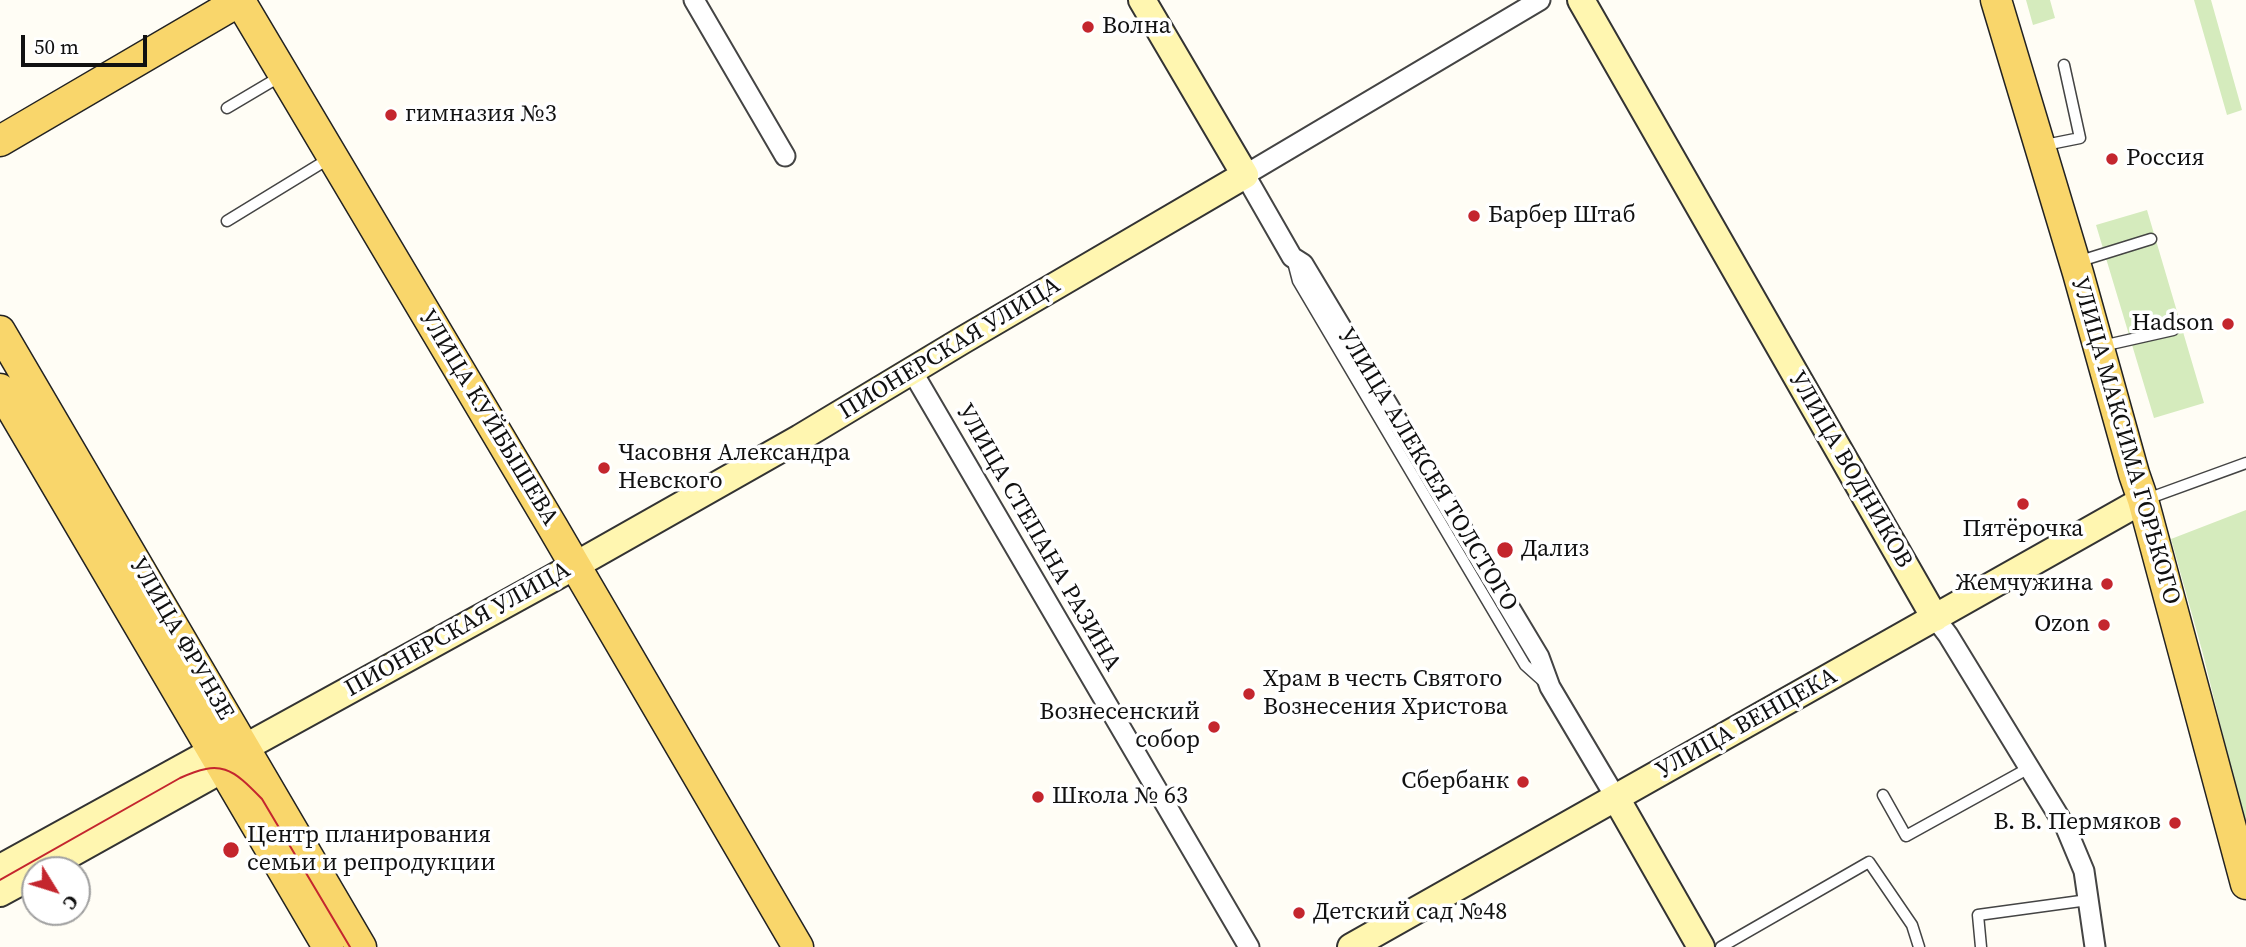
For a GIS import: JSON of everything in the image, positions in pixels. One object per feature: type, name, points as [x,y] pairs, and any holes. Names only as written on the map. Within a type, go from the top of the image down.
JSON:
[{"type":"main road","name":"УЛИЦА КУЙБЫШЕВА","points":[[240,0],[798,947]]},
{"type":"main road","points":[[0,141],[240,0]]},
{"type":"main road","name":"УЛИЦА АЛЕКСЕЯ ТОЛСТОГО","points":[[1142,0],[1245,175]]},
{"type":"main road","name":"УЛИЦА ВОДНИКОВ","points":[[1581,0],[1935,618]]},
{"type":"main road","name":"УЛИЦА МАКСИМА ГОРЬКОГО","points":[[1996,0],[2143,500],[2246,884]]},
{"type":"main road","name":"ПИОНЕРСКАЯ УЛИЦА","points":[[0,868],[227,756],[575,566],[800,438],[1245,175]]},
{"type":"main road","name":"УЛИЦА ФРУНЗЕ","points":[[0,331],[126,543],[227,756],[328,947]]},
{"type":"main road","name":"УЛИЦА ФРУНЗЕ","points":[[0,389],[227,756],[361,947]]},
{"type":"main road","name":"УЛИЦА ВЕНЦЕКА","points":[[1351,947],[2143,500]]},
{"type":"main road","name":"ПИОНЕРСКАЯ УЛИЦА","points":[[65,856],[227,756]]},
{"type":"main road","name":"УЛИЦА АЛЕКСЕЯ ТОЛСТОГО","points":[[1616,798],[1701,947]]},
{"type":"main road","points":[[0,893],[21,882]]},
{"type":"street","points":[[694,0],[785,156]]},
{"type":"street","name":"ПИОНЕРСКАЯ УЛИЦА","points":[[1245,175],[1540,0]]},
{"type":"street","name":"УЛИЦА АЛЕКСЕЯ ТОЛСТОГО","points":[[1245,175],[1292,257],[1303,264],[1539,657],[1550,687],[1616,798]]},
{"type":"street","name":"УЛИЦА СТЕПАНА РАЗИНА","points":[[912,371],[1249,947]]},
{"type":"street","name":"УЛИЦА ВОДНИКОВ","points":[[1935,618],[2066,828],[2084,871],[2095,947]]},
{"type":"lane","points":[[2040,146],[2080,138],[2064,65]]},
{"type":"lane","points":[[227,107],[284,74]]},
{"type":"lane","points":[[227,221],[333,155]]},
{"type":"lane","points":[[2075,262],[2151,239]]},
{"type":"lane","points":[[2098,347],[2174,330]]},
{"type":"lane","points":[[2143,500],[2246,463]]},
{"type":"lane","points":[[1883,795],[1906,836],[2029,768]]},
{"type":"lane","points":[[1721,947],[1869,862],[1912,925],[1919,947]]},
{"type":"lane","points":[[1981,947],[1978,915],[2088,900]]},
{"type":"green space","points":[[2026,0],[2050,0],[2055,18],[2033,25]]},
{"type":"green space","points":[[2194,0],[2211,0],[2242,110],[2227,115]]},
{"type":"green space","points":[[2147,210],[2204,403],[2154,418],[2096,225]]},
{"type":"green space","points":[[2246,510],[2246,829],[2203,654],[2171,539]]},
{"type":"tram line","points":[[0,880],[180,778],[216,768],[234,774],[262,799],[350,947]]},
{"type":"place","name":"Волна","points":[[1088,27]]},
{"type":"place","name":"гимназия №3","points":[[391,115]]},
{"type":"place","name":"Россия","points":[[2112,159]]},
{"type":"place","name":"Барбер Штаб","points":[[1474,216]]},
{"type":"place","name":"Hadson","points":[[2228,324]]},
{"type":"place","name":"Часовня Александра Невского","points":[[604,468]]},
{"type":"place","name":"Пятёрочка","points":[[2023,504]]},
{"type":"place","name":"Дализ","points":[[1505,550]]},
{"type":"place","name":"Жемчужина","points":[[2107,584]]},
{"type":"place","name":"Ozon","points":[[2104,625]]},
{"type":"place","name":"Храм в честь Святого Вознесения Христова","points":[[1249,694]]},
{"type":"place","name":"Вознесенский собор","points":[[1214,727]]},
{"type":"place","name":"Сбербанк","points":[[1523,782]]},
{"type":"place","name":"Школа № 63","points":[[1038,797]]},
{"type":"place","name":"В. В. Пермяков","points":[[2175,823]]},
{"type":"place","name":"Центр планирования семьи и репродукции","points":[[231,850]]},
{"type":"place","name":"Детский сад №48","points":[[1299,913]]}]
